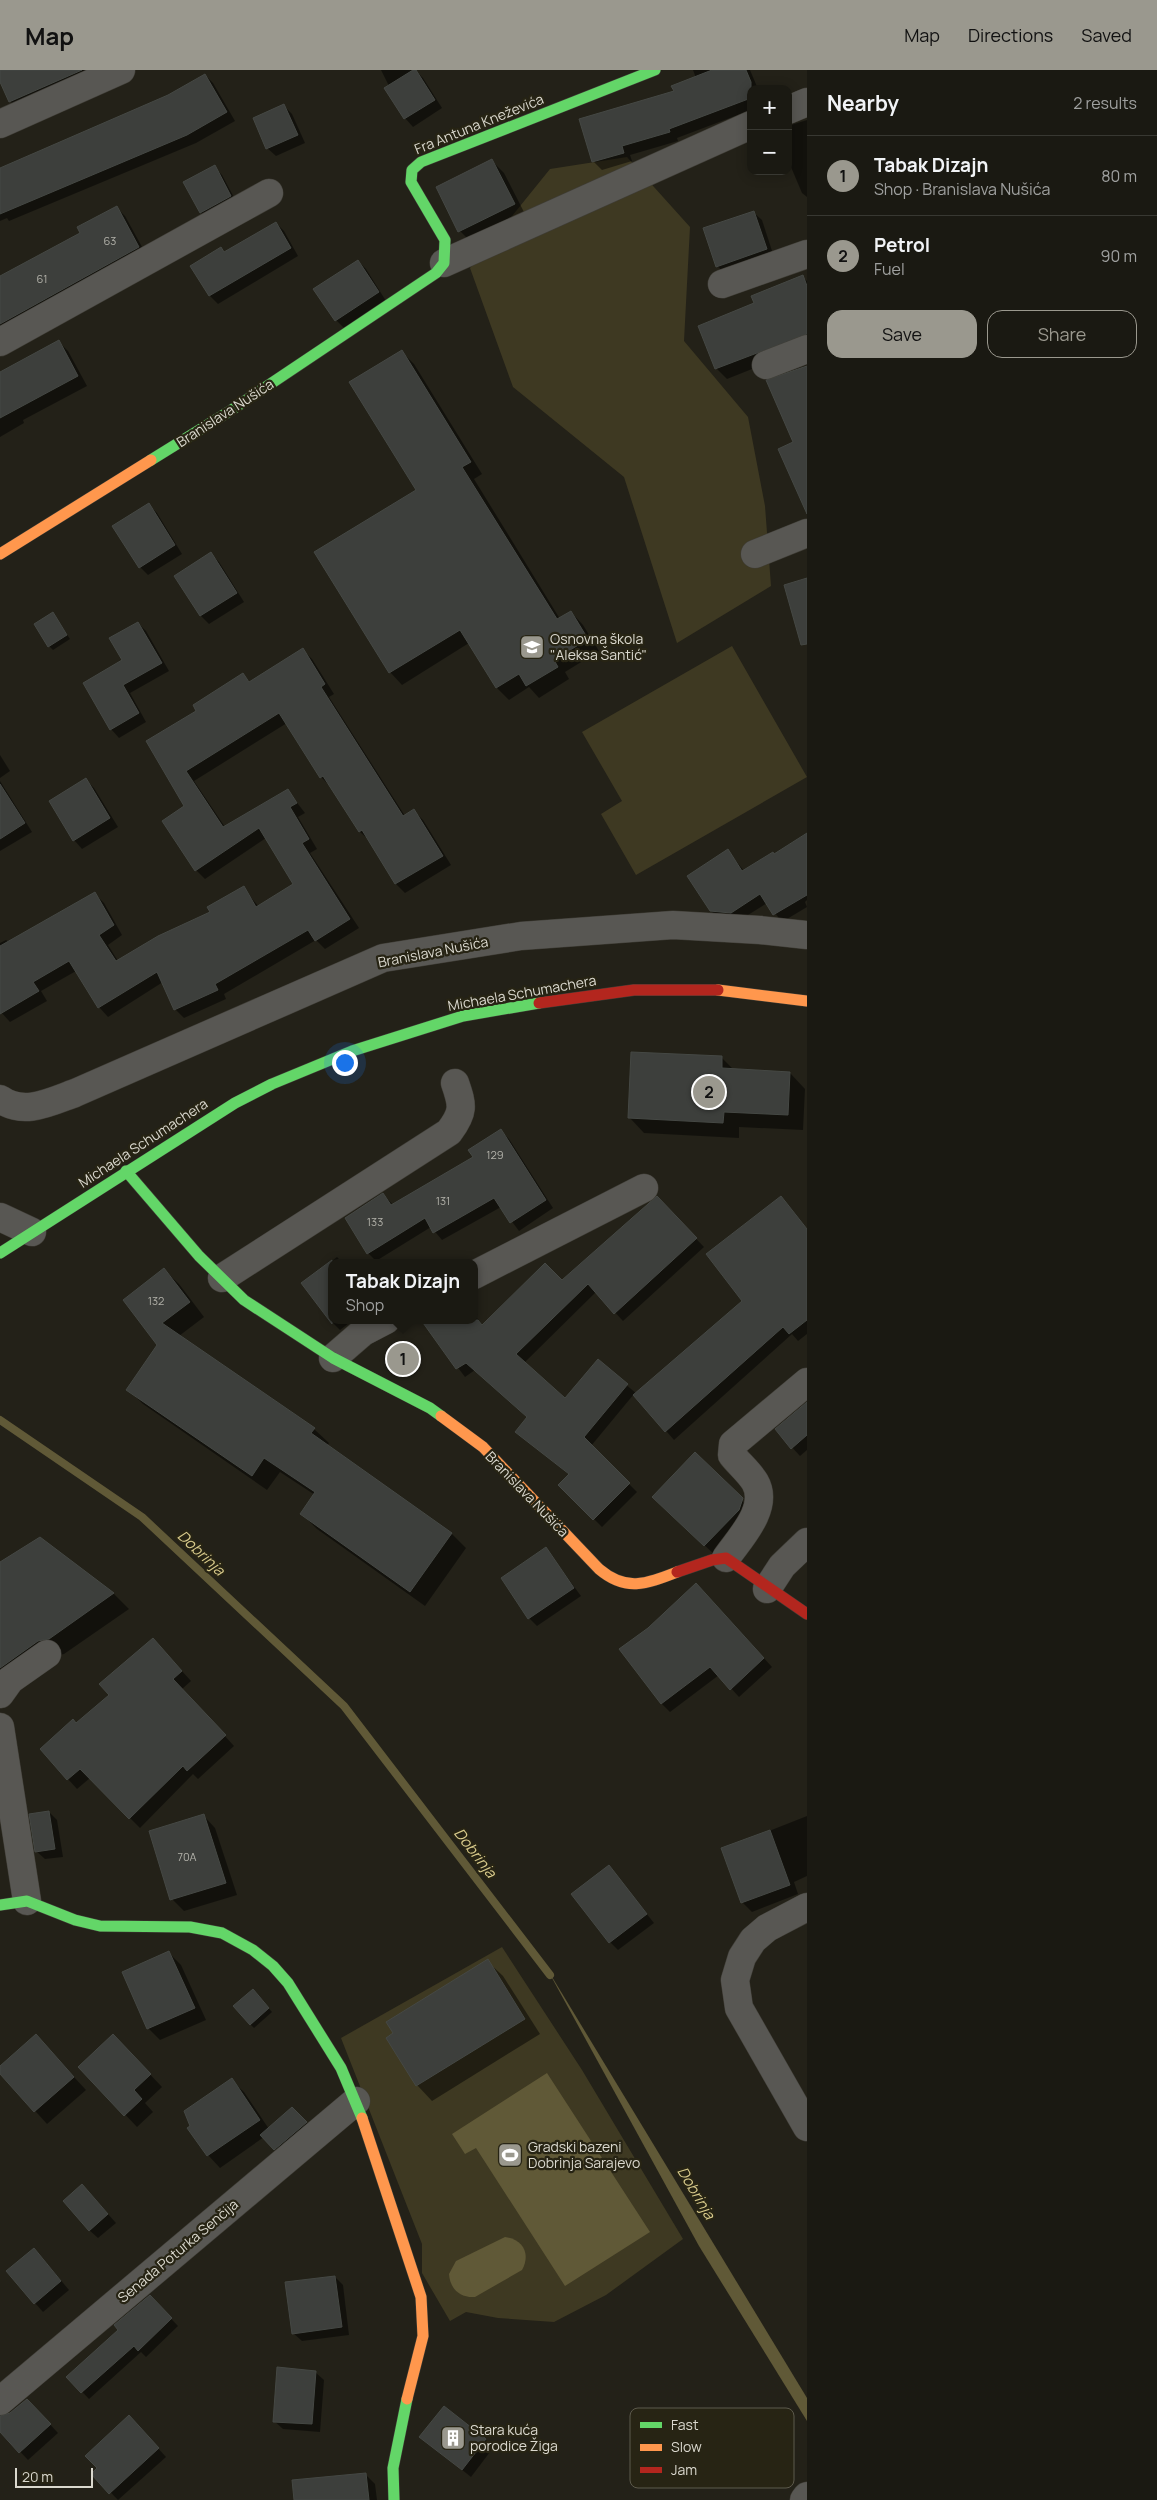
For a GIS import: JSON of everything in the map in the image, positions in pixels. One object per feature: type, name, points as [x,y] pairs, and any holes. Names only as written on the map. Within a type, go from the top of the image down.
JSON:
[{"type":"street","points":[[0,124],[121,70]]},
{"type":"street","name":"Fra Antuna Kneževića","points":[[444,263],[445,240],[411,182],[412,170],[421,162],[655,70]]},
{"type":"street","points":[[792,108],[807,102]]},
{"type":"street","points":[[444,263],[747,127]]},
{"type":"street","points":[[0,342],[269,193]]},
{"type":"street","points":[[722,284],[807,254]]},
{"type":"street","name":"Branislava Nušića","points":[[0,554],[230,411],[424,282],[436,273],[444,263]]},
{"type":"street","points":[[766,365],[807,349]]},
{"type":"street","points":[[755,554],[807,533]]},
{"type":"street","name":"Branislava Nušića","points":[[0,1099],[9,1105],[34,1108],[67,1096],[383,958],[521,936],[673,924],[807,935]]},
{"type":"street","name":"Michaela Schumachera","points":[[0,1253],[235,1102],[272,1084],[352,1051],[463,1016],[568,998],[634,990],[708,989],[807,1001]]},
{"type":"street","points":[[222,1278],[449,1132],[459,1119],[462,1105],[455,1083]]},
{"type":"street","name":"Branislava Nušića","points":[[126,1172],[199,1256],[244,1300],[333,1358],[430,1408],[483,1448],[599,1569],[614,1581],[630,1585],[646,1583],[710,1559],[726,1558]]},
{"type":"street","points":[[478,1273],[644,1188]]},
{"type":"street","points":[[0,1217],[32,1232]]},
{"type":"street","points":[[333,1358],[363,1332],[378,1324]]},
{"type":"street","points":[[807,1382],[733,1444],[732,1455],[756,1483],[758,1499],[756,1515],[726,1558],[768,1589],[807,1614]]},
{"type":"street","points":[[768,1589],[782,1566],[807,1542]]},
{"type":"street","points":[[0,1694],[10,1680],[47,1654]]},
{"type":"street","points":[[0,1723],[27,1901]]},
{"type":"street","points":[[0,1905],[27,1901],[75,1920],[100,1926],[190,1928],[222,1934],[253,1950],[273,1966],[288,1983],[341,2068],[356,2101],[421,2297],[423,2336],[408,2390],[393,2468],[394,2500]]},
{"type":"street","points":[[807,1907],[767,1928],[753,1940],[742,1957],[735,1980],[739,2008],[807,2127]]},
{"type":"street","name":"Senada Poturka Senčija","points":[[0,2400],[356,2101]]},
{"type":"street","points":[[804,2500],[807,2496]]},
{"type":"shaded area","points":[[627,157],[690,227],[684,341],[748,417],[765,506],[771,586],[677,643],[624,477],[513,387],[470,268],[550,169]]},
{"type":"shaded area","points":[[732,646],[807,777],[636,875],[601,814],[622,801],[582,732]]},
{"type":"shaded area","name":"Gradski bazeni Dobrinja Sarajevo","points":[[502,1947],[582,2070],[683,2239],[606,2295],[554,2322],[498,2318],[466,2312],[450,2321],[422,2273],[422,2244],[341,2038]]},
{"type":"shaded area","name":"Dobrinja","points":[[546,1967],[807,2398],[807,2421],[699,2246]]},
{"type":"shaded area","points":[[547,2073],[650,2232],[565,2286],[476,2148],[465,2154],[452,2134]]},
{"type":"shaded area","points":[[505,2237],[517,2241],[524,2248],[526,2258],[522,2270],[475,2297],[465,2296],[457,2292],[451,2284],[449,2274],[456,2261]]},
{"type":"building","points":[[0,70],[82,70],[9,102],[0,82]]},
{"type":"building","points":[[416,70],[435,100],[404,119],[384,88]]},
{"type":"building","points":[[712,70],[746,70],[751,82],[751,85],[747,85],[747,100],[669,129],[670,132],[622,146],[624,153],[592,162],[579,119],[674,91],[671,86]]},
{"type":"building","points":[[205,74],[227,112],[187,135],[0,214],[0,168],[168,95]]},
{"type":"building","points":[[284,104],[298,135],[266,149],[253,118]]},
{"type":"building","points":[[492,159],[515,204],[458,232],[436,187]]},
{"type":"building","points":[[215,165],[231,196],[200,213],[183,182]]},
{"type":"building","points":[[117,206],[139,247],[0,324],[0,276],[80,233],[77,227]]},
{"type":"building","points":[[754,211],[767,249],[716,267],[703,228]]},
{"type":"building","points":[[276,222],[291,248],[209,296],[190,266],[221,247],[224,252]]},
{"type":"building","points":[[358,260],[379,292],[335,321],[313,289]]},
{"type":"building","points":[[803,275],[807,286],[807,334],[715,369],[698,326],[754,303],[751,296]]},
{"type":"building","points":[[59,340],[78,376],[0,418],[0,372]]},
{"type":"building","points":[[402,350],[471,462],[462,467],[557,619],[571,611],[588,639],[554,660],[558,667],[526,686],[519,674],[496,688],[460,630],[389,673],[314,552],[416,490],[349,382]]},
{"type":"building","points":[[807,366],[807,514],[778,449],[793,442],[766,380]]},
{"type":"building","points":[[149,503],[175,545],[139,568],[112,526]]},
{"type":"building","points":[[211,552],[237,593],[200,616],[174,576]]},
{"type":"building","points":[[807,578],[807,644],[801,645],[784,585]]},
{"type":"building","points":[[53,612],[67,635],[48,647],[34,624]]},
{"type":"building","points":[[138,622],[162,663],[123,685],[139,713],[110,730],[83,683],[122,660],[109,638]]},
{"type":"building","points":[[303,648],[325,684],[321,687],[403,816],[414,809],[443,856],[395,884],[362,830],[359,832],[323,776],[320,778],[279,713],[186,771],[223,827],[288,789],[297,803],[290,807],[309,839],[302,843],[350,919],[315,941],[308,930],[215,984],[218,990],[174,1010],[157,972],[98,1008],[69,961],[33,982],[39,991],[0,1014],[0,946],[95,892],[114,925],[99,935],[116,961],[158,936],[210,912],[207,907],[244,886],[256,907],[293,884],[259,828],[195,871],[162,821],[184,806],[146,741],[196,711],[193,705],[243,673],[249,682]]},
{"type":"building","points":[[86,778],[110,818],[73,841],[49,801]]},
{"type":"building","points":[[0,784],[25,823],[0,839]]},
{"type":"building","points":[[807,833],[807,895],[773,915],[760,894],[731,913],[710,911],[687,876],[728,849],[742,871]]},
{"type":"building","points":[[631,1052],[722,1056],[722,1068],[790,1072],[788,1115],[724,1112],[723,1123],[628,1118]]},
{"type":"building","points":[[501,1129],[546,1200],[510,1223],[494,1198],[433,1233],[425,1218],[367,1254],[345,1218],[383,1193],[391,1205],[473,1157],[468,1150]]},
{"type":"building","points":[[657,1196],[697,1238],[614,1314],[588,1284],[516,1354],[565,1398],[598,1359],[628,1384],[584,1437],[630,1483],[593,1520],[558,1485],[569,1474],[515,1432],[527,1417],[466,1363],[456,1369],[424,1324],[478,1324],[478,1320],[482,1325],[545,1263],[562,1280]]},
{"type":"building","points":[[781,1196],[807,1229],[807,1320],[789,1334],[783,1327],[665,1432],[633,1395],[742,1301],[706,1254]]},
{"type":"building","points":[[328,1263],[328,1319],[301,1283]]},
{"type":"building","points":[[164,1268],[190,1302],[162,1323],[315,1428],[311,1433],[452,1533],[410,1592],[300,1514],[315,1492],[264,1458],[252,1476],[126,1390],[157,1345],[123,1300]]},
{"type":"building","points":[[807,1402],[807,1435],[791,1449],[775,1429]]},
{"type":"building","points":[[695,1452],[743,1498],[739,1510],[704,1546],[652,1497]]},
{"type":"building","points":[[40,1537],[114,1593],[49,1639],[38,1641],[0,1668],[0,1562]]},
{"type":"building","points":[[546,1547],[574,1588],[528,1619],[501,1578]]},
{"type":"building","points":[[696,1583],[764,1658],[730,1690],[710,1667],[661,1704],[619,1649],[648,1628]]},
{"type":"building","points":[[153,1638],[182,1671],[173,1679],[226,1735],[187,1771],[183,1766],[129,1819],[80,1769],[67,1780],[40,1749],[73,1719],[76,1723],[109,1695],[99,1684]]},
{"type":"building","points":[[49,1811],[55,1849],[35,1852],[29,1814]]},
{"type":"building","points":[[204,1814],[226,1883],[170,1900],[149,1831]]},
{"type":"building","points":[[770,1830],[790,1885],[741,1903],[721,1848]]},
{"type":"building","points":[[609,1865],[647,1914],[609,1943],[571,1894]]},
{"type":"building","points":[[169,1951],[195,2008],[147,2029],[122,1972]]},
{"type":"building","points":[[488,1959],[525,2019],[416,2086],[386,2038],[393,2033],[386,2022]]},
{"type":"building","points":[[253,1989],[269,2008],[250,2025],[233,2006]]},
{"type":"building","points":[[36,2034],[74,2077],[34,2112],[0,2074],[0,2066]]},
{"type":"building","points":[[113,2034],[151,2074],[134,2090],[142,2099],[124,2116],[78,2067]]},
{"type":"building","points":[[232,2078],[260,2120],[207,2156],[187,2128],[190,2126],[184,2111]]},
{"type":"building","points":[[292,2107],[307,2122],[274,2150],[260,2135]]},
{"type":"building","points":[[82,2184],[108,2214],[89,2231],[63,2201]]},
{"type":"building","points":[[34,2248],[61,2281],[34,2304],[6,2271]]},
{"type":"building","points":[[335,2276],[342,2327],[292,2334],[285,2282]]},
{"type":"building","points":[[150,2295],[172,2318],[138,2351],[134,2346],[81,2393],[66,2377],[118,2330],[114,2325]]},
{"type":"building","points":[[277,2367],[316,2371],[312,2424],[273,2422]]},
{"type":"building","points":[[27,2399],[51,2424],[19,2453],[0,2432],[0,2416],[10,2413]]},
{"type":"building","name":"Stara kuća porodice Žiga","points":[[444,2406],[486,2439],[462,2470],[419,2437]]},
{"type":"building","points":[[129,2415],[159,2448],[109,2494],[91,2474],[97,2468],[85,2456]]},
{"type":"building","points":[[366,2473],[369,2500],[294,2500],[292,2480]]},
{"type":"waterway","name":"Dobrinja","points":[[0,1420],[142,1517],[344,1706],[550,1975]]},
{"type":"traffic: fast","points":[[151,460],[230,411],[436,273],[444,263],[445,240],[411,182],[412,170],[421,162],[655,70]]},
{"type":"traffic: fast","points":[[0,1253],[235,1103],[272,1084],[352,1051],[463,1016],[539,1003]]},
{"type":"traffic: fast","points":[[126,1171],[199,1256],[244,1300],[333,1358],[430,1408],[441,1416]]},
{"type":"traffic: fast","points":[[0,1905],[27,1901],[75,1920],[100,1926],[190,1927],[222,1933],[253,1950],[273,1966],[288,1983],[341,2068],[362,2118]]},
{"type":"traffic: fast","points":[[394,2500],[393,2468],[407,2399]]},
{"type":"traffic: slow","points":[[0,554],[151,460]]},
{"type":"traffic: slow","points":[[718,990],[807,1001]]},
{"type":"traffic: slow","points":[[441,1416],[483,1447],[599,1569],[609,1576],[618,1581],[636,1584],[656,1580],[677,1572]]},
{"type":"traffic: slow","points":[[362,2118],[421,2297],[423,2336],[407,2399]]},
{"type":"traffic: jam","points":[[539,1003],[634,990],[718,990]]},
{"type":"traffic: jam","points":[[677,1572],[712,1560],[726,1558],[807,1614]]},
{"type":"place","name":"Osnovna škola \"Aleksa Šantić\"","points":[[532,647]]},
{"type":"place","name":"Petrol","points":[[709,1092]]},
{"type":"place","name":"Tabak Dizajn","points":[[403,1359]]},
{"type":"place","name":"Gradski bazeni Dobrinja Sarajevo","points":[[510,2155]]},
{"type":"place","name":"Stara kuća porodice Žiga","points":[[453,2438]]}]
